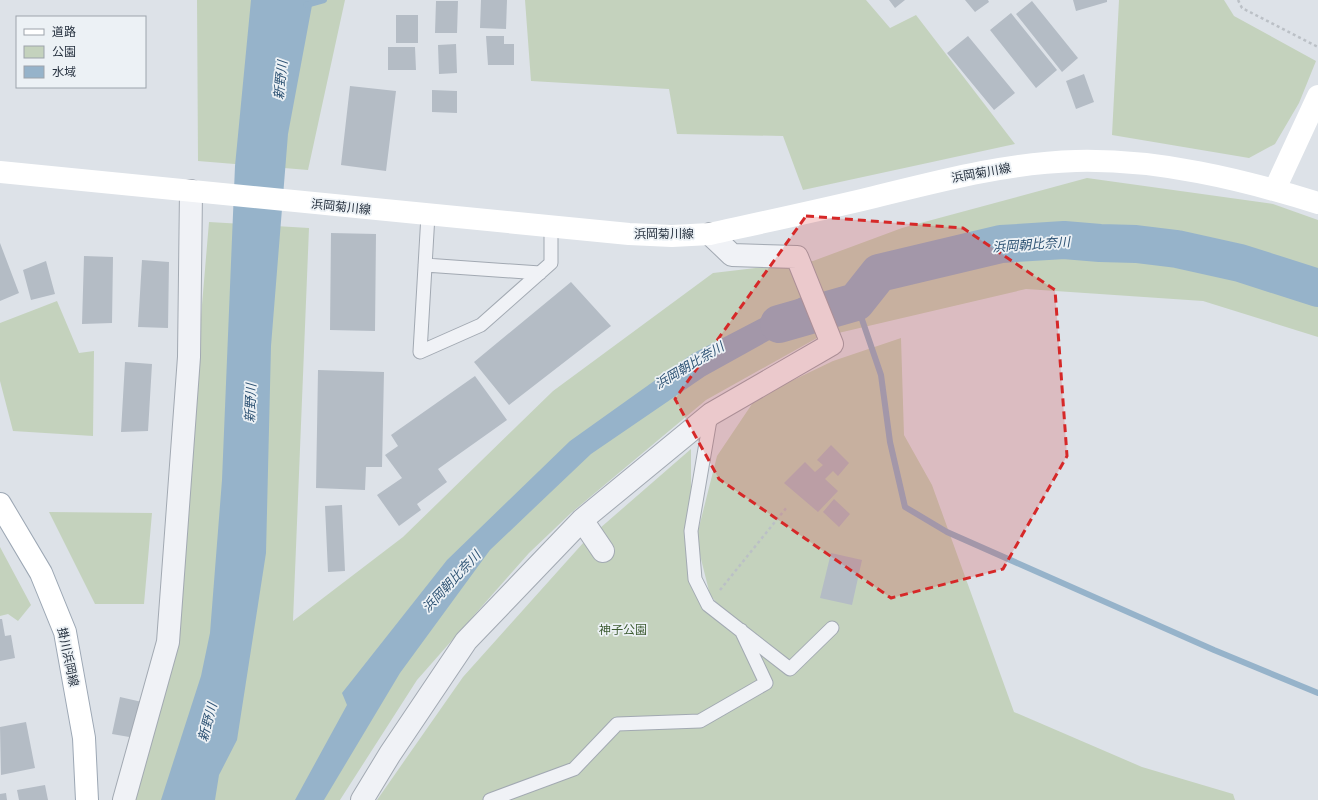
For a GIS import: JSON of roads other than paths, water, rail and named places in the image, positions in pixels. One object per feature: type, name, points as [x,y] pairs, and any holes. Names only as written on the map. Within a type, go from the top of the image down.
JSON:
[{"type":"main road","points":[[1275,189],[1318,96]]},
{"type":"main road","name":"浜岡菊川線","points":[[0,172],[551,227],[672,236],[710,234],[964,175],[1024,166],[1076,161],[1129,163],[1190,171],[1275,189],[1318,202]]},
{"type":"main road","name":"掛川浜岡線","points":[[0,504],[41,573],[65,632],[84,738],[87,800]]},
{"type":"street","points":[[124,800],[168,642],[189,357],[195,192]]},
{"type":"street","points":[[362,800],[390,754],[466,641],[582,520],[711,414],[832,344],[797,258],[732,255],[710,234]]},
{"type":"street","points":[[582,520],[603,550]]},
{"type":"lane","points":[[428,215],[420,352],[481,325],[551,263],[551,227]]},
{"type":"lane","points":[[425,265],[540,273]]},
{"type":"lane","points":[[711,414],[691,531],[695,579],[708,605],[790,668],[832,628]]},
{"type":"lane","points":[[490,800],[574,769],[617,724],[700,720],[766,683],[741,630]]},
{"type":"water","name":"新野川","points":[[251,0],[313,0],[288,134],[271,346],[266,553],[237,740],[219,775],[215,800],[161,800],[201,676],[210,633],[222,480],[235,166]]},
{"type":"water","points":[[803,296],[811,317],[705,376],[591,454],[490,550],[400,673],[324,800],[295,800],[347,705],[342,693],[447,560],[570,441],[692,354]]},
{"type":"waterway","points":[[306,5],[324,0]]},
{"type":"waterway","name":"浜岡朝比奈川","points":[[779,324],[856,302],[879,273],[1001,244],[1064,240],[1136,244],[1177,249],[1240,263],[1318,288]]},
{"type":"waterway","points":[[856,302],[881,375],[890,442],[905,507],[947,532],[1214,650],[1318,693]]},
{"type":"park label","name":"神子公園","points":[[623,630]]}]
